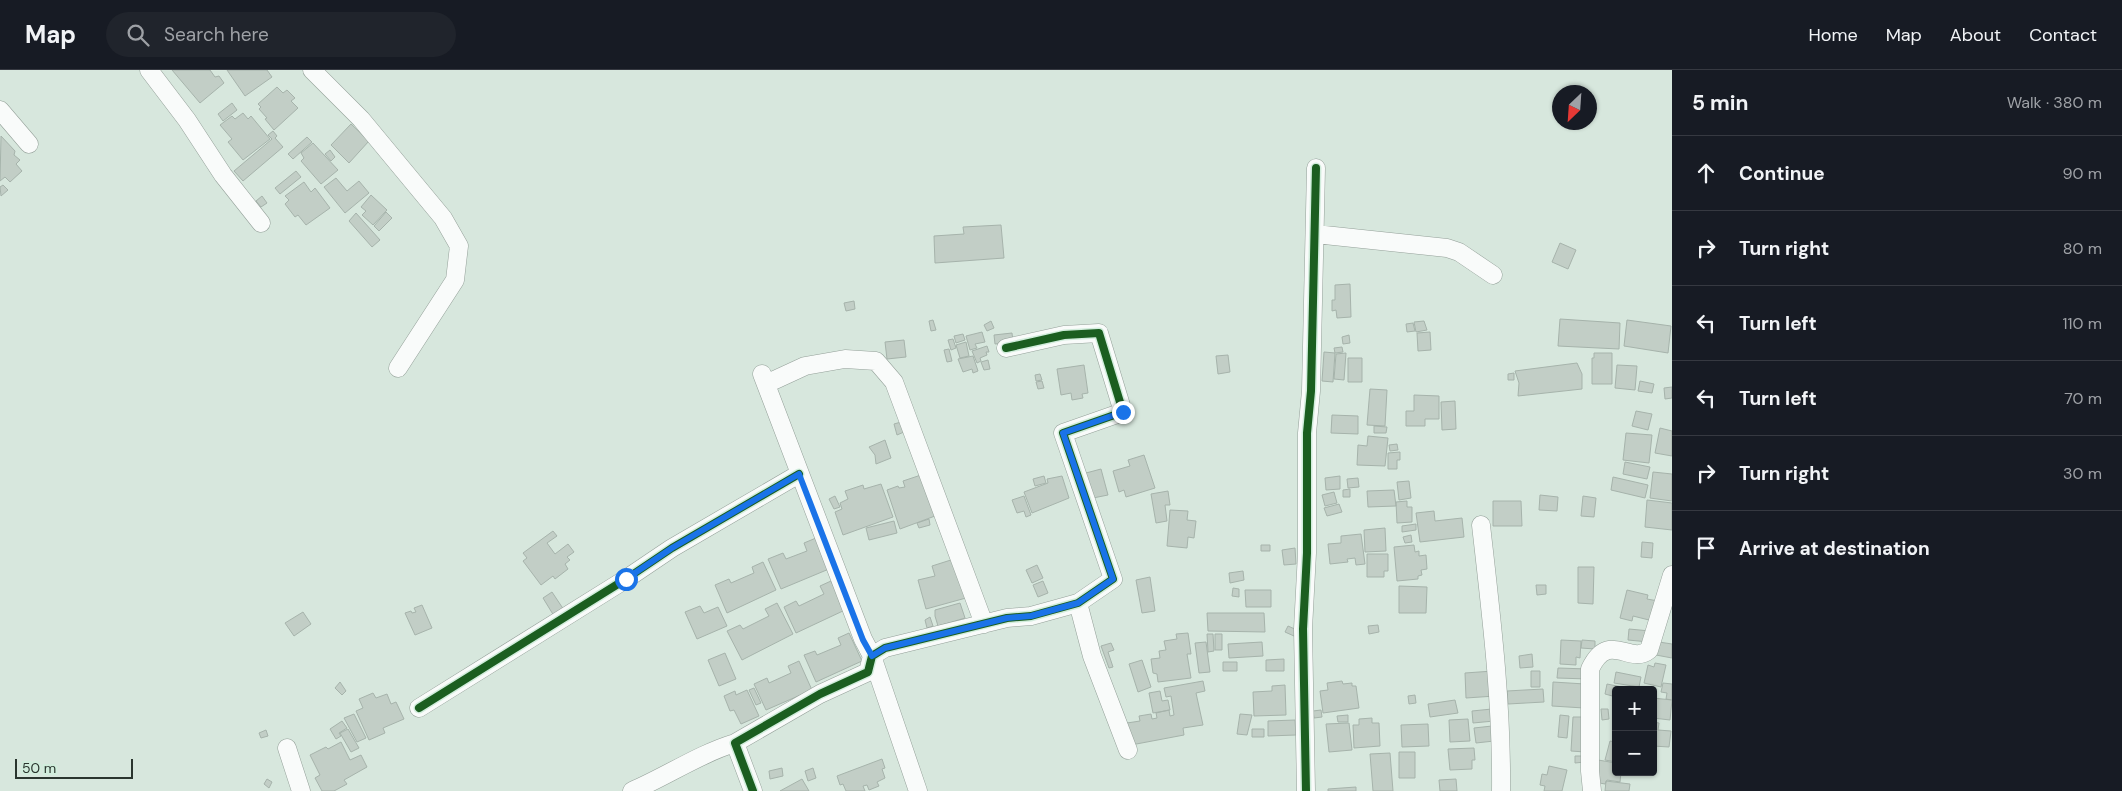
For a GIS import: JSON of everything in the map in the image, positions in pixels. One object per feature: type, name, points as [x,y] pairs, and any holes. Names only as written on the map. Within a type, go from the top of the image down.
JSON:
[{"type":"street","points":[[149,70],[187,120],[222,175],[261,222]]},
{"type":"street","points":[[312,70],[361,119],[443,218],[460,246],[456,280],[398,368]]},
{"type":"street","points":[[0,110],[29,144]]},
{"type":"street","points":[[1306,791],[1304,628],[1307,553],[1307,433],[1311,391],[1316,168]]},
{"type":"street","points":[[1315,234],[1447,248],[1459,252],[1493,274]]},
{"type":"street","points":[[632,791],[659,786],[713,750],[735,743],[820,694],[868,672],[872,656],[885,648],[1007,618],[1031,616],[1078,603],[1113,579],[1063,433],[1123,412],[1099,333],[1064,335],[1006,348]]},
{"type":"street","points":[[918,791],[872,656],[863,640],[764,379],[805,366],[844,359],[876,361],[894,382],[984,624]]},
{"type":"street","points":[[419,708],[626,579],[672,548],[799,474]]},
{"type":"street","points":[[1481,525],[1499,681],[1502,740],[1500,791]]},
{"type":"street","points":[[1592,791],[1590,771],[1590,669],[1595,659],[1604,651],[1646,653],[1649,650],[1666,618],[1672,574]]},
{"type":"street","points":[[1078,603],[1092,656],[1128,750]]},
{"type":"street","points":[[735,743],[753,791]]},
{"type":"street","points":[[287,748],[301,791]]},
{"type":"building","points":[[172,70],[210,70],[215,77],[219,76],[224,83],[200,103]]},
{"type":"building","points":[[227,70],[267,70],[272,77],[245,96]]},
{"type":"building","points":[[277,87],[283,93],[287,90],[295,98],[291,101],[298,108],[274,130],[265,119],[267,118],[259,109],[261,107],[258,104]]},
{"type":"building","points":[[232,103],[237,110],[223,121],[218,114]]},
{"type":"building","points":[[243,113],[248,119],[251,116],[270,139],[243,160],[228,142],[232,139],[220,125],[232,116],[235,119]]},
{"type":"building","points":[[351,124],[369,141],[349,163],[331,145]]},
{"type":"building","points":[[273,131],[277,136],[275,138],[283,147],[243,181],[234,171],[272,139],[268,135]]},
{"type":"building","points":[[1,136],[15,151],[14,155],[20,160],[16,164],[22,171],[10,182],[5,177],[0,181]]},
{"type":"building","points":[[307,137],[312,142],[293,159],[288,154]]},
{"type":"building","points":[[313,143],[338,170],[321,184],[301,161],[304,158],[301,153]]},
{"type":"building","points":[[330,150],[335,157],[331,161],[325,154]]},
{"type":"building","points":[[296,171],[301,177],[280,194],[275,188]]},
{"type":"building","points":[[336,178],[347,191],[359,181],[369,193],[345,213],[324,187]]},
{"type":"building","points":[[304,182],[311,192],[315,188],[330,208],[306,225],[298,215],[295,217],[285,204],[289,200],[285,196]]},
{"type":"building","points":[[3,185],[8,190],[1,196],[0,187]]},
{"type":"building","points":[[371,195],[387,210],[373,225],[362,215],[366,211],[361,207]]},
{"type":"building","points":[[262,196],[267,203],[261,207],[256,201]]},
{"type":"building","points":[[386,212],[392,218],[379,231],[374,226]]},
{"type":"building","points":[[356,213],[380,240],[372,247],[349,221]]},
{"type":"building","points":[[1001,225],[1004,258],[935,263],[934,236],[964,234],[963,227]]},
{"type":"building","points":[[1560,243],[1576,250],[1568,269],[1552,262]]},
{"type":"building","points":[[1350,284],[1351,317],[1337,318],[1336,310],[1332,311],[1332,300],[1335,300],[1335,285]]},
{"type":"building","points":[[854,301],[855,309],[846,311],[844,303]]},
{"type":"building","points":[[1560,319],[1620,323],[1619,349],[1558,346]]},
{"type":"building","points":[[933,320],[936,330],[931,331],[929,321]]},
{"type":"building","points":[[1627,320],[1671,326],[1668,353],[1624,346]]},
{"type":"building","points":[[991,321],[994,328],[987,331],[984,325]]},
{"type":"building","points":[[1424,321],[1427,330],[1416,332],[1414,322]]},
{"type":"building","points":[[1413,323],[1415,331],[1407,332],[1406,324]]},
{"type":"building","points":[[982,332],[985,342],[975,344],[977,348],[970,350],[966,336]]},
{"type":"building","points":[[1430,332],[1431,350],[1418,351],[1417,333]]},
{"type":"building","points":[[1012,333],[1013,342],[995,344],[994,335]]},
{"type":"building","points":[[963,334],[965,340],[956,343],[954,336]]},
{"type":"building","points":[[1349,335],[1350,343],[1343,344],[1342,337]]},
{"type":"building","points":[[953,339],[956,348],[951,350],[948,340]]},
{"type":"building","points":[[904,340],[906,357],[887,359],[885,342]]},
{"type":"building","points":[[966,342],[969,356],[960,358],[956,345]]},
{"type":"building","points":[[987,346],[989,352],[986,352],[987,355],[980,358],[981,361],[977,363],[972,351]]},
{"type":"building","points":[[1342,347],[1343,352],[1335,353],[1334,348]]},
{"type":"building","points":[[949,349],[952,361],[947,362],[944,350]]},
{"type":"building","points":[[1324,352],[1335,353],[1333,382],[1322,381]]},
{"type":"building","points":[[1346,353],[1344,380],[1334,379],[1336,354]]},
{"type":"building","points":[[1594,353],[1612,353],[1612,384],[1592,384],[1592,358],[1594,358]]},
{"type":"building","points":[[1228,355],[1230,372],[1218,374],[1216,356]]},
{"type":"building","points":[[973,356],[978,371],[973,373],[972,369],[963,372],[958,359]]},
{"type":"building","points":[[1348,358],[1362,358],[1362,382],[1348,382]]},
{"type":"building","points":[[988,360],[990,369],[984,370],[981,362]]},
{"type":"building","points":[[1577,363],[1582,374],[1582,389],[1518,396],[1519,383],[1515,371]]},
{"type":"building","points":[[1084,365],[1088,393],[1082,394],[1083,398],[1072,400],[1071,393],[1061,395],[1057,369]]},
{"type":"building","points":[[1617,365],[1637,366],[1635,390],[1615,388]]},
{"type":"building","points":[[1514,373],[1514,380],[1508,380],[1508,374]]},
{"type":"building","points":[[1040,374],[1042,380],[1036,381],[1035,375]]},
{"type":"building","points":[[1042,381],[1044,388],[1038,389],[1036,382]]},
{"type":"building","points":[[1640,381],[1654,384],[1652,393],[1638,391]]},
{"type":"building","points":[[1672,387],[1672,398],[1665,399],[1664,388]]},
{"type":"building","points":[[1370,389],[1387,390],[1385,426],[1367,425]]},
{"type":"building","points":[[1414,395],[1439,396],[1439,419],[1425,419],[1425,426],[1406,426],[1406,411],[1414,411]]},
{"type":"building","points":[[1455,401],[1456,429],[1442,430],[1441,402]]},
{"type":"building","points":[[1636,411],[1652,414],[1648,430],[1632,426]]},
{"type":"building","points":[[1332,415],[1358,416],[1358,434],[1331,433]]},
{"type":"building","points":[[901,422],[904,432],[897,435],[894,424]]},
{"type":"building","points":[[1374,426],[1387,427],[1386,433],[1374,433]]},
{"type":"building","points":[[1660,428],[1672,431],[1672,456],[1655,453]]},
{"type":"building","points":[[1626,433],[1652,435],[1649,463],[1623,460]]},
{"type":"building","points":[[1368,436],[1388,438],[1385,466],[1357,465],[1358,445],[1367,446]]},
{"type":"building","points":[[885,440],[891,458],[876,464],[875,455],[869,447]]},
{"type":"building","points":[[1397,444],[1398,450],[1390,451],[1389,445]]},
{"type":"building","points":[[1400,452],[1400,460],[1397,460],[1397,469],[1388,469],[1388,453]]},
{"type":"building","points":[[1144,455],[1155,488],[1126,497],[1124,490],[1119,492],[1113,471],[1130,466],[1128,460]]},
{"type":"building","points":[[1625,462],[1650,467],[1647,479],[1623,474]]},
{"type":"building","points":[[1101,469],[1108,495],[1093,498],[1086,473]]},
{"type":"building","points":[[1653,472],[1672,474],[1672,501],[1650,498]]},
{"type":"building","points":[[924,474],[935,516],[900,529],[887,490],[898,486],[899,488],[905,487],[903,481]]},
{"type":"building","points":[[1044,476],[1046,483],[1035,486],[1033,479]]},
{"type":"building","points":[[1062,476],[1069,498],[1032,513],[1024,492],[1048,483],[1047,479]]},
{"type":"building","points":[[1340,476],[1340,489],[1326,490],[1325,478]]},
{"type":"building","points":[[1613,477],[1648,485],[1645,498],[1611,490]]},
{"type":"building","points":[[1358,478],[1359,487],[1348,488],[1347,479]]},
{"type":"building","points":[[1409,481],[1411,498],[1399,500],[1397,482]]},
{"type":"building","points":[[881,484],[893,517],[843,535],[835,512],[842,509],[840,503],[848,499],[845,491],[863,485],[864,489]]},
{"type":"building","points":[[1350,489],[1350,497],[1343,497],[1343,490]]},
{"type":"building","points":[[1394,490],[1396,506],[1368,507],[1367,491]]},
{"type":"building","points":[[1168,491],[1170,505],[1165,505],[1167,521],[1156,523],[1151,494]]},
{"type":"building","points":[[1334,492],[1337,503],[1325,506],[1322,495]]},
{"type":"building","points":[[1540,495],[1558,497],[1557,511],[1539,510]]},
{"type":"building","points":[[835,496],[840,507],[834,509],[829,499]]},
{"type":"building","points":[[1024,496],[1031,515],[1026,517],[1024,511],[1017,513],[1012,500]]},
{"type":"building","points":[[1583,496],[1596,498],[1594,517],[1581,516]]},
{"type":"building","points":[[1647,500],[1672,503],[1672,530],[1645,527]]},
{"type":"building","points":[[1407,501],[1407,507],[1412,507],[1412,522],[1397,523],[1396,502]]},
{"type":"building","points":[[1493,501],[1521,501],[1522,526],[1493,526]]},
{"type":"building","points":[[1339,504],[1342,512],[1327,516],[1324,508]]},
{"type":"building","points":[[1170,510],[1188,511],[1187,520],[1196,521],[1194,538],[1188,537],[1187,548],[1167,546]]},
{"type":"building","points":[[1434,511],[1435,521],[1462,518],[1464,537],[1420,542],[1416,513]]},
{"type":"building","points":[[929,519],[930,525],[919,528],[917,523]]},
{"type":"building","points":[[894,521],[897,533],[869,540],[866,528]]},
{"type":"building","points":[[1416,524],[1416,530],[1402,532],[1402,526]]},
{"type":"building","points":[[1385,528],[1386,551],[1365,552],[1364,530]]},
{"type":"building","points":[[553,531],[557,536],[547,543],[555,554],[568,544],[574,552],[567,557],[570,560],[565,564],[568,569],[555,579],[553,576],[541,585],[523,561],[527,558],[523,553]]},
{"type":"building","points":[[1361,534],[1365,564],[1356,565],[1355,558],[1347,559],[1348,562],[1330,564],[1328,544],[1341,543],[1341,536]]},
{"type":"building","points":[[1411,535],[1412,542],[1405,543],[1403,537]]},
{"type":"building","points":[[816,538],[829,569],[781,589],[768,559],[783,553],[786,559],[807,551],[804,543]]},
{"type":"building","points":[[1642,542],[1653,543],[1652,558],[1641,557]]},
{"type":"building","points":[[1261,545],[1270,545],[1270,551],[1261,551]]},
{"type":"building","points":[[1414,545],[1415,552],[1419,551],[1419,556],[1426,555],[1427,569],[1421,570],[1422,575],[1418,576],[1418,579],[1397,581],[1394,547]]},
{"type":"building","points":[[1295,548],[1296,564],[1284,565],[1282,550]]},
{"type":"building","points":[[1367,554],[1388,554],[1388,571],[1384,571],[1384,577],[1367,577]]},
{"type":"building","points":[[954,559],[966,598],[926,609],[918,580],[935,576],[932,566]]},
{"type":"building","points":[[763,562],[776,590],[727,613],[715,585],[729,579],[731,583],[754,573],[752,567]]},
{"type":"building","points":[[1037,565],[1043,578],[1032,583],[1026,570]]},
{"type":"building","points":[[1578,567],[1594,567],[1593,604],[1578,603]]},
{"type":"building","points":[[1243,571],[1244,580],[1230,583],[1229,573]]},
{"type":"building","points":[[1150,577],[1155,611],[1142,613],[1136,580]]},
{"type":"building","points":[[831,581],[845,610],[796,633],[784,607],[796,601],[799,606],[824,594],[820,586]]},
{"type":"building","points":[[1043,581],[1048,593],[1038,597],[1033,585]]},
{"type":"building","points":[[1536,585],[1546,585],[1546,594],[1537,595]]},
{"type":"building","points":[[1399,586],[1427,587],[1426,613],[1399,613]]},
{"type":"building","points":[[1233,588],[1239,589],[1239,597],[1232,596]]},
{"type":"building","points":[[1245,590],[1271,590],[1271,607],[1246,607]]},
{"type":"building","points":[[1627,590],[1648,595],[1647,599],[1658,601],[1653,621],[1633,616],[1632,621],[1620,618]]},
{"type":"building","points":[[552,592],[564,610],[554,616],[543,598]]},
{"type":"building","points":[[777,603],[793,634],[742,660],[727,631],[740,625],[743,629],[769,616],[765,609]]},
{"type":"building","points":[[960,603],[965,618],[938,626],[935,610]]},
{"type":"building","points":[[422,605],[432,628],[415,635],[405,613],[416,612],[414,608]]},
{"type":"building","points":[[700,606],[704,613],[718,607],[727,626],[697,639],[685,612]]},
{"type":"building","points":[[303,612],[311,624],[294,636],[285,623]]},
{"type":"building","points":[[1207,613],[1264,613],[1265,632],[1208,631]]},
{"type":"building","points":[[930,617],[933,626],[927,628],[925,620]]},
{"type":"building","points":[[1378,625],[1379,632],[1369,634],[1368,626]]},
{"type":"building","points":[[1288,626],[1297,630],[1294,636],[1285,632]]},
{"type":"building","points":[[1629,629],[1650,631],[1649,642],[1628,640]]},
{"type":"building","points":[[849,633],[862,661],[816,682],[804,655],[815,651],[817,655],[841,645],[838,638]]},
{"type":"building","points":[[1188,633],[1191,654],[1187,654],[1191,678],[1158,682],[1157,674],[1153,673],[1151,659],[1160,658],[1159,651],[1166,650],[1164,641],[1177,639],[1176,634]]},
{"type":"building","points":[[1207,634],[1213,634],[1214,651],[1208,652]]},
{"type":"building","points":[[1215,634],[1222,634],[1222,650],[1215,650]]},
{"type":"building","points":[[1561,640],[1581,641],[1580,658],[1576,657],[1576,665],[1560,664]]},
{"type":"building","points":[[1582,640],[1595,641],[1595,649],[1581,648]]},
{"type":"building","points":[[1206,642],[1210,672],[1199,673],[1195,643]]},
{"type":"building","points":[[1262,642],[1263,656],[1229,658],[1228,644]]},
{"type":"building","points":[[1659,642],[1672,644],[1672,658],[1656,655]]},
{"type":"building","points":[[1111,643],[1114,650],[1108,652],[1113,667],[1109,668],[1101,646]]},
{"type":"building","points":[[725,653],[736,679],[719,686],[708,660]]},
{"type":"building","points":[[1532,654],[1533,667],[1520,668],[1519,656]]},
{"type":"building","points":[[1284,659],[1284,671],[1266,671],[1266,660]]},
{"type":"building","points":[[1142,660],[1151,687],[1138,692],[1129,664]]},
{"type":"building","points":[[799,661],[812,690],[766,710],[754,684],[767,678],[769,683],[791,673],[788,666]]},
{"type":"building","points":[[1223,662],[1237,662],[1237,671],[1223,671]]},
{"type":"building","points":[[1655,663],[1666,665],[1661,687],[1644,683],[1648,665],[1654,667]]},
{"type":"building","points":[[1558,668],[1588,669],[1588,679],[1557,678]]},
{"type":"building","points":[[1493,671],[1495,696],[1466,698],[1465,673]]},
{"type":"building","points":[[1531,671],[1540,671],[1540,687],[1531,687]]},
{"type":"building","points":[[1616,672],[1641,677],[1639,686],[1614,683]]},
{"type":"building","points":[[1203,681],[1205,691],[1196,693],[1203,725],[1183,728],[1184,735],[1131,745],[1127,723],[1140,721],[1139,716],[1151,714],[1152,719],[1157,718],[1156,713],[1169,710],[1170,716],[1174,715],[1171,696],[1166,697],[1164,688]]},
{"type":"building","points":[[1342,681],[1343,684],[1352,683],[1352,686],[1356,686],[1359,708],[1323,713],[1320,691],[1328,690],[1327,683]]},
{"type":"building","points":[[340,682],[346,691],[342,695],[335,688]]},
{"type":"building","points":[[1553,682],[1585,684],[1584,708],[1552,706]]},
{"type":"building","points":[[1663,683],[1672,684],[1672,700],[1666,699],[1667,693],[1661,692]]},
{"type":"building","points":[[1607,684],[1617,686],[1612,686],[1612,696],[1605,694]]},
{"type":"building","points":[[1285,685],[1286,715],[1254,716],[1253,692],[1272,691],[1272,686]]},
{"type":"building","points":[[754,688],[761,703],[756,705],[749,690]]},
{"type":"building","points":[[1543,689],[1544,702],[1508,704],[1507,691]]},
{"type":"building","points":[[747,690],[759,716],[741,724],[734,710],[730,711],[724,696],[735,691],[736,695]]},
{"type":"building","points":[[1160,691],[1162,701],[1168,700],[1170,710],[1153,713],[1149,693]]},
{"type":"building","points":[[373,693],[376,698],[387,694],[391,704],[396,702],[404,719],[383,728],[385,733],[369,740],[356,711],[363,708],[359,699]]},
{"type":"building","points":[[1415,695],[1416,703],[1409,704],[1408,696]]},
{"type":"building","points":[[1657,698],[1672,700],[1670,720],[1657,718]]},
{"type":"building","points":[[1455,700],[1458,713],[1430,717],[1428,704]]},
{"type":"building","points":[[1492,709],[1494,721],[1473,723],[1472,711]]},
{"type":"building","points":[[1601,709],[1608,709],[1609,719],[1602,720]]},
{"type":"building","points":[[1321,710],[1322,717],[1314,718],[1313,711]]},
{"type":"building","points":[[354,714],[366,738],[357,742],[344,718]]},
{"type":"building","points":[[1240,714],[1252,715],[1247,735],[1237,734]]},
{"type":"building","points":[[1348,715],[1348,722],[1338,722],[1337,716]]},
{"type":"building","points":[[1560,715],[1569,716],[1567,738],[1558,737]]},
{"type":"building","points":[[1573,717],[1586,717],[1585,752],[1571,751]]},
{"type":"building","points":[[1372,718],[1372,723],[1379,723],[1380,746],[1354,748],[1353,725],[1359,725],[1359,719]]},
{"type":"building","points":[[1468,719],[1470,741],[1450,742],[1449,720]]},
{"type":"building","points":[[1295,720],[1296,735],[1268,736],[1268,721]]},
{"type":"building","points":[[342,721],[347,728],[339,733],[341,736],[336,739],[330,729]]},
{"type":"building","points":[[1349,723],[1352,750],[1329,752],[1326,724]]},
{"type":"building","points":[[1657,723],[1659,723],[1658,730],[1671,731],[1669,747],[1657,746]]},
{"type":"building","points":[[1428,724],[1429,746],[1402,747],[1401,725]]},
{"type":"building","points":[[1492,726],[1494,741],[1476,743],[1474,728]]},
{"type":"building","points":[[348,729],[359,748],[351,752],[340,733]]},
{"type":"building","points":[[1252,729],[1264,729],[1264,737],[1252,737]]},
{"type":"building","points":[[266,730],[268,736],[261,738],[259,733]]},
{"type":"building","points":[[1610,741],[1612,741],[1612,761],[1605,760]]},
{"type":"building","points":[[341,742],[350,760],[361,755],[367,767],[344,780],[347,784],[334,791],[322,791],[315,778],[320,775],[310,755]]},
{"type":"building","points":[[1474,748],[1475,760],[1472,760],[1472,769],[1450,770],[1448,749]]},
{"type":"building","points":[[1399,752],[1415,752],[1415,778],[1399,778]]},
{"type":"building","points":[[1390,753],[1393,791],[1373,791],[1370,754]]},
{"type":"building","points":[[1575,756],[1584,756],[1585,762],[1575,763]]},
{"type":"building","points":[[882,759],[885,768],[882,769],[885,778],[877,782],[879,786],[869,790],[867,785],[863,786],[865,791],[846,791],[843,784],[840,785],[837,776]]},
{"type":"building","points":[[1598,760],[1612,762],[1612,776],[1621,776],[1620,782],[1607,780],[1605,784],[1594,782]]},
{"type":"building","points":[[1549,766],[1567,770],[1562,791],[1544,791],[1545,786],[1540,785],[1542,774],[1547,775]]},
{"type":"building","points":[[782,768],[783,776],[770,779],[769,771]]},
{"type":"building","points":[[813,768],[816,778],[808,781],[805,771]]},
{"type":"building","points":[[267,779],[272,782],[269,788],[264,784]]},
{"type":"building","points":[[802,779],[809,791],[780,791]]},
{"type":"building","points":[[1456,779],[1457,791],[1440,791],[1439,780]]},
{"type":"building","points":[[1606,781],[1630,784],[1629,791],[1605,791]]},
{"type":"building","points":[[1356,787],[1356,791],[1328,791],[1328,789]]},
{"type":"cycle path","points":[[1306,791],[1303,629],[1307,553],[1307,433],[1311,391],[1316,168]]},
{"type":"cycle path","points":[[753,791],[735,743],[820,694],[868,672],[872,656],[885,648],[1007,618],[1031,616],[1078,603],[1113,579],[1063,433],[1123,412],[1099,333],[1064,335],[1006,348]]},
{"type":"cycle path","points":[[419,708],[626,579],[672,548],[799,474]]},
{"type":"route","points":[[626,579],[672,548],[799,474],[863,640],[872,656],[885,648],[916,642],[1007,618],[1031,616],[1078,603],[1113,579],[1063,433],[1123,412]]}]
